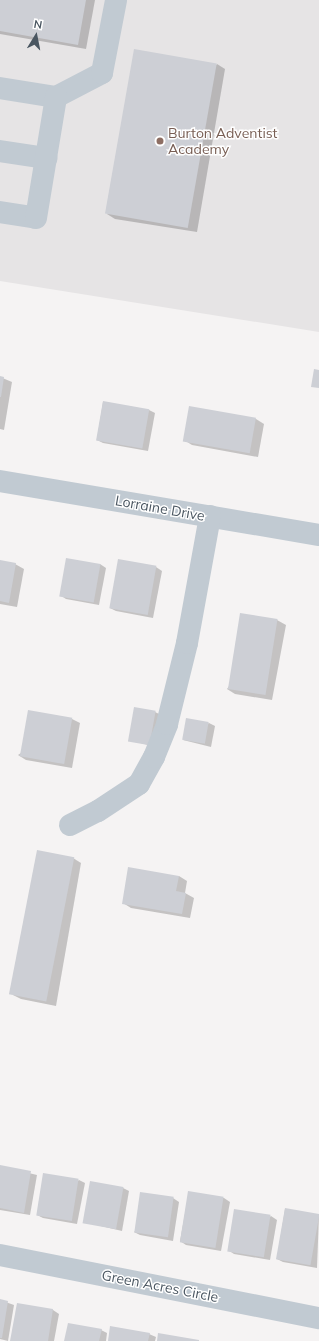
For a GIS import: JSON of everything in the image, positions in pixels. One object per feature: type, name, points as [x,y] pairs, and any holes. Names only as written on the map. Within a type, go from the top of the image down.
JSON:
[{"type":"street","points":[[0,88],[56,97],[102,73],[116,0]]},
{"type":"street","points":[[0,212],[36,218],[56,97]]},
{"type":"street","points":[[0,151],[46,158]]},
{"type":"street","name":"Lorraine Drive","points":[[0,481],[319,535]]},
{"type":"street","points":[[70,825],[98,811],[139,784],[154,757],[167,724],[187,643],[210,516]]},
{"type":"street","name":"Green Acres Circle","points":[[0,1254],[319,1318]]},
{"type":"shaded area","name":"Burton Adventist Academy","points":[[0,0],[319,0],[319,332],[0,281]]},
{"type":"building","points":[[0,0],[86,0],[78,45],[0,31]]},
{"type":"building","points":[[134,49],[217,64],[188,228],[105,213]]},
{"type":"building","points":[[314,369],[319,370],[319,388],[311,387]]},
{"type":"building","points":[[0,376],[4,377],[1,397],[0,397]]},
{"type":"building","points":[[103,401],[149,409],[142,449],[96,440]]},
{"type":"building","points":[[189,406],[256,418],[250,453],[183,441]]},
{"type":"building","points":[[66,558],[100,564],[94,602],[59,596]]},
{"type":"building","points":[[118,559],[156,566],[148,615],[109,608]]},
{"type":"building","points":[[0,560],[16,563],[9,603],[0,601]]},
{"type":"building","points":[[240,613],[278,619],[265,695],[228,689]]},
{"type":"building","points":[[134,707],[156,711],[150,745],[128,741]]},
{"type":"building","points":[[28,710],[72,718],[64,764],[20,756]]},
{"type":"building","points":[[186,718],[209,722],[205,744],[182,740]]},
{"type":"building","points":[[37,850],[74,857],[46,1002],[9,994]]},
{"type":"building","points":[[128,867],[179,876],[176,891],[186,893],[182,914],[122,904]]},
{"type":"building","points":[[0,1165],[31,1171],[24,1213],[0,1208]]},
{"type":"building","points":[[43,1173],[79,1179],[72,1221],[36,1215]]},
{"type":"building","points":[[90,1181],[123,1187],[116,1229],[83,1223]]},
{"type":"building","points":[[188,1191],[224,1197],[215,1248],[180,1242]]},
{"type":"building","points":[[140,1192],[174,1197],[168,1237],[134,1233]]},
{"type":"building","points":[[285,1208],[319,1214],[310,1265],[276,1259]]},
{"type":"building","points":[[234,1209],[271,1215],[264,1257],[227,1251]]},
{"type":"building","points":[[0,1299],[8,1301],[2,1338],[0,1338]]},
{"type":"building","points":[[17,1303],[53,1309],[48,1341],[10,1341]]},
{"type":"building","points":[[68,1323],[102,1329],[99,1341],[64,1341]]},
{"type":"building","points":[[110,1326],[150,1333],[148,1341],[108,1341]]},
{"type":"building","points":[[158,1333],[199,1340],[199,1341],[157,1341]]},
{"type":"place","name":"Burton Adventist Academy","points":[[160,141]]}]
